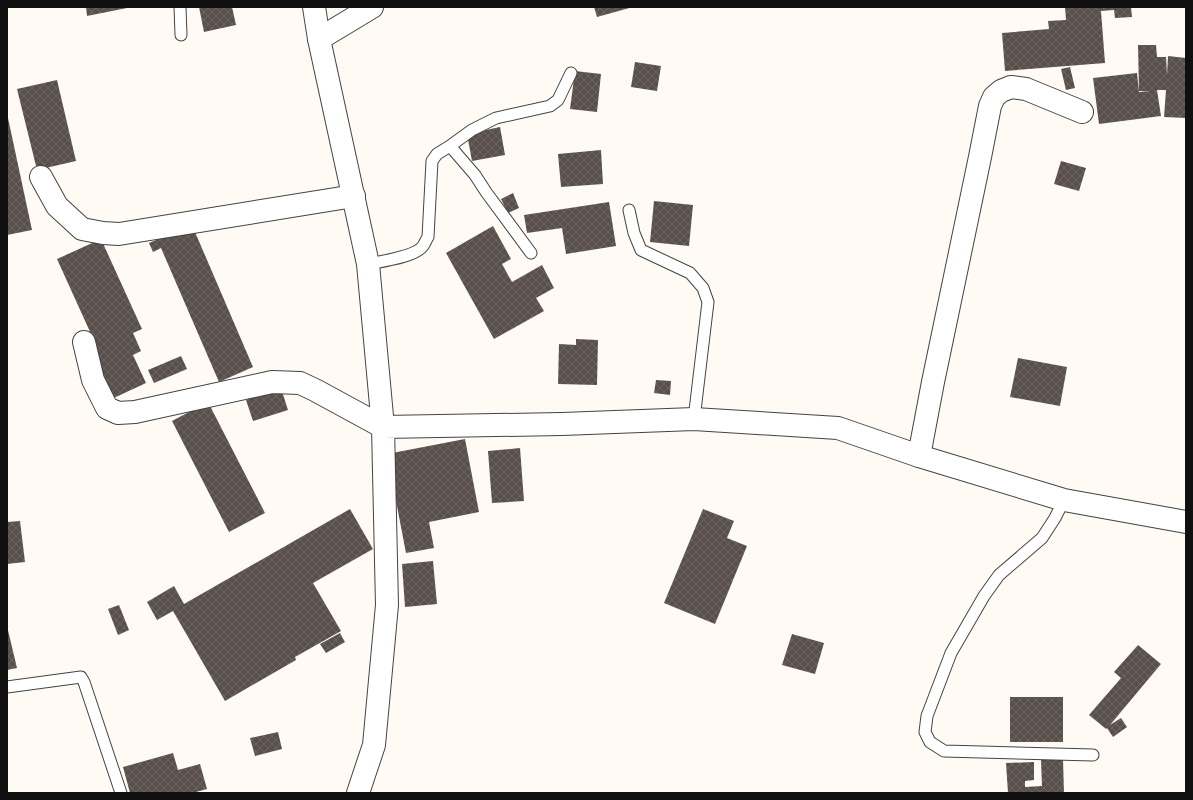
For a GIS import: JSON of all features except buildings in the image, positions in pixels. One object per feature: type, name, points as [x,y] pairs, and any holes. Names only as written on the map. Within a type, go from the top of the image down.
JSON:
[{"type":"street","points":[[314,7],[319,39],[368,264],[383,427],[387,605],[374,745],[358,793]]},
{"type":"street","points":[[319,39],[372,7]]},
{"type":"street","points":[[920,456],[933,382],[990,106],[994,97],[1001,91],[1011,87],[1026,89],[1082,112]]},
{"type":"street","points":[[42,177],[56,206],[82,229],[119,234],[354,196]]},
{"type":"street","points":[[84,342],[93,380],[107,408],[118,413],[135,412],[272,382],[300,383],[383,427],[562,424],[694,419],[838,428],[920,456],[1064,500],[1186,522]]},
{"type":"lane","points":[[180,7],[181,35]]},
{"type":"lane","points":[[368,264],[405,256],[417,251],[423,246],[428,237],[432,161],[438,154],[472,130],[496,118],[550,106],[558,100],[571,73]]},
{"type":"lane","points":[[450,146],[475,175],[531,253]]},
{"type":"lane","points":[[629,210],[634,233],[642,250],[690,273],[703,288],[708,302],[694,419]]},
{"type":"lane","points":[[1064,500],[1055,518],[1042,538],[999,575],[984,596],[951,653],[927,716],[925,732],[930,742],[944,750],[1093,755]]},
{"type":"lane","points":[[7,687],[81,676],[121,793]]}]
